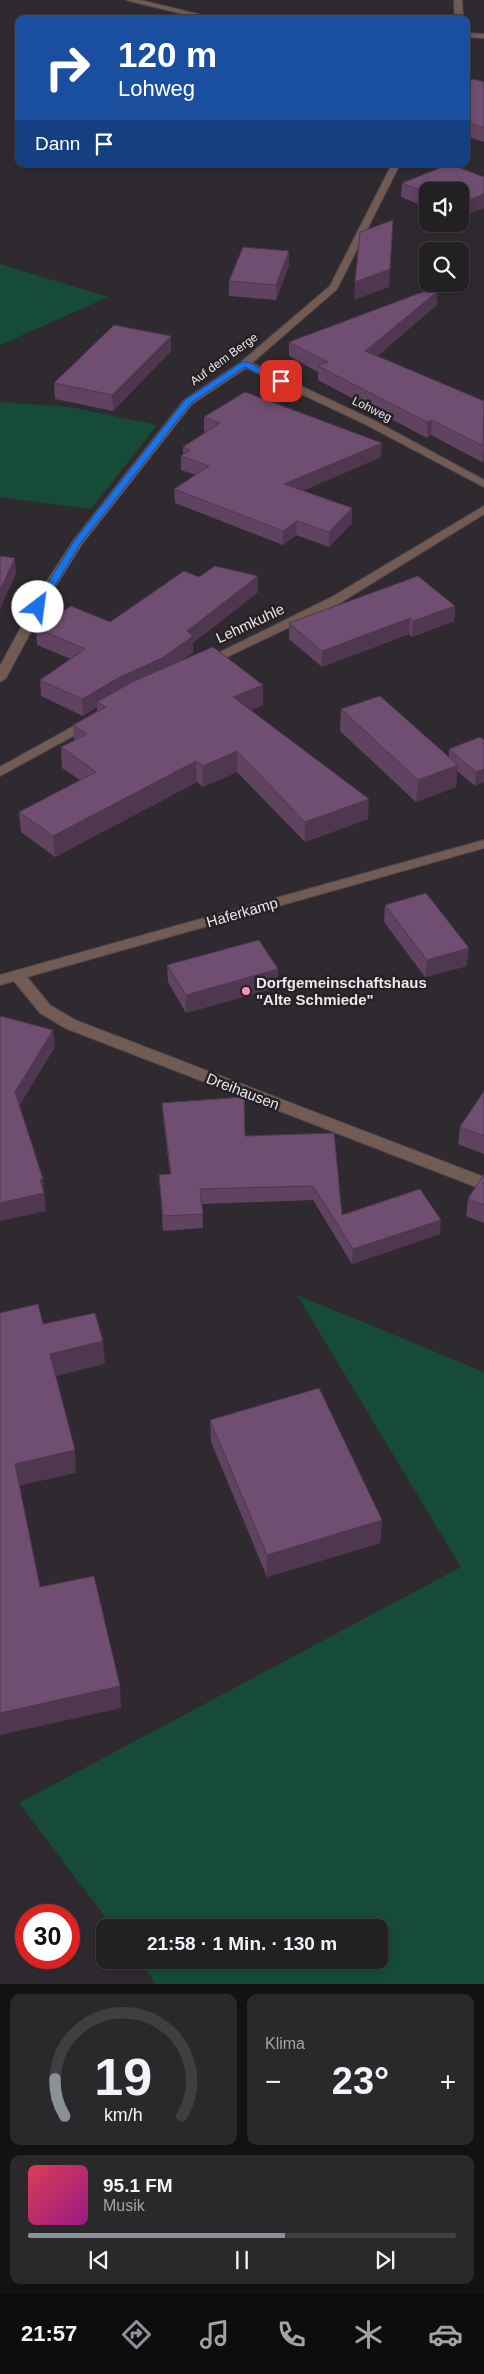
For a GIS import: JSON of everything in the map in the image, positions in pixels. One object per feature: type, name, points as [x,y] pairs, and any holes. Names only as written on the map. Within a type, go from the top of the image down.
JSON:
[{"type":"street","points":[[130,0],[196,15]]},
{"type":"street","points":[[458,0],[459,15]]},
{"type":"street","points":[[470,35],[484,36]]},
{"type":"street","name":"Auf dem Berge","points":[[0,678],[46,592],[77,543],[188,402],[245,364],[334,287],[394,167]]},
{"type":"street","name":"Lohweg","points":[[245,364],[370,423],[484,484]]},
{"type":"street","name":"Lehmkuhle","points":[[188,670],[336,600],[484,509]]},
{"type":"street","points":[[0,772],[102,714]]},
{"type":"street","name":"Haferkamp","points":[[0,980],[484,844]]},
{"type":"street","name":"Dreihausen","points":[[17,975],[45,1009],[70,1024],[484,1184]]},
{"type":"green space","points":[[0,264],[108,297],[0,345]]},
{"type":"green space","points":[[0,402],[70,407],[157,425],[91,509],[0,497]]},
{"type":"green space","points":[[297,1295],[484,1372],[484,1984],[156,1984],[145,1969],[388,1969],[388,1919],[107,1919],[19,1803],[461,1567]]},
{"type":"building","points":[[474,79],[484,82],[484,128],[470,123],[470,80]]},
{"type":"building","points":[[442,167],[458,167],[484,177],[484,194],[469,200],[469,182],[419,182],[419,190],[402,183]]},
{"type":"building","points":[[393,220],[390,269],[355,282],[360,232]]},
{"type":"building","points":[[243,247],[289,251],[276,285],[229,281]]},
{"type":"building","points":[[423,292],[437,292],[365,351],[484,401],[483,446],[432,420],[427,422],[318,366],[328,362],[289,342]]},
{"type":"building","points":[[114,325],[171,336],[112,395],[54,383]]},
{"type":"building","points":[[245,392],[382,443],[284,484],[352,508],[329,532],[297,521],[283,531],[174,489],[209,466],[181,456],[190,450],[183,447],[220,423],[204,417]]},
{"type":"building","points":[[0,556],[15,558],[0,590]]},
{"type":"building","points":[[215,566],[258,576],[187,631],[193,636],[162,658],[120,677],[82,699],[40,680],[85,649],[36,628],[71,606],[110,622],[184,571],[199,577]]},
{"type":"building","points":[[418,576],[455,606],[413,621],[410,618],[322,651],[289,623]]},
{"type":"building","points":[[213,647],[263,685],[233,697],[369,799],[305,822],[237,751],[203,766],[196,761],[53,836],[19,812],[96,772],[61,747],[87,734],[73,725],[106,707],[97,702],[132,682]]},
{"type":"building","points":[[380,696],[458,765],[418,780],[341,709]]},
{"type":"building","points":[[480,737],[484,740],[484,769],[476,772],[449,749]]},
{"type":"building","points":[[426,893],[469,948],[427,960],[385,905]]},
{"type":"building","points":[[259,940],[278,969],[186,995],[167,965]]},
{"type":"building","points":[[0,1016],[53,1030],[15,1092],[43,1179],[40,1180],[44,1193],[0,1203]]},
{"type":"building","points":[[484,1091],[484,1136],[460,1127]]},
{"type":"building","points":[[244,1097],[245,1136],[334,1133],[342,1215],[420,1189],[441,1220],[353,1249],[313,1186],[200,1189],[203,1214],[163,1216],[159,1175],[171,1174],[162,1103]]},
{"type":"building","points":[[484,1174],[484,1205],[468,1199]]},
{"type":"building","points":[[38,1304],[43,1324],[95,1313],[103,1341],[50,1354],[75,1450],[15,1464],[40,1587],[94,1576],[120,1686],[0,1713],[0,1313]]},
{"type":"building","points":[[319,1388],[382,1520],[267,1555],[210,1420]]},
{"type":"place","name":"Dorfgemeinschaftshaus \"Alte Schmiede\"","points":[[246,991]]},
{"type":"route","points":[[38,607],[77,543],[188,402],[245,364],[281,381]]}]
